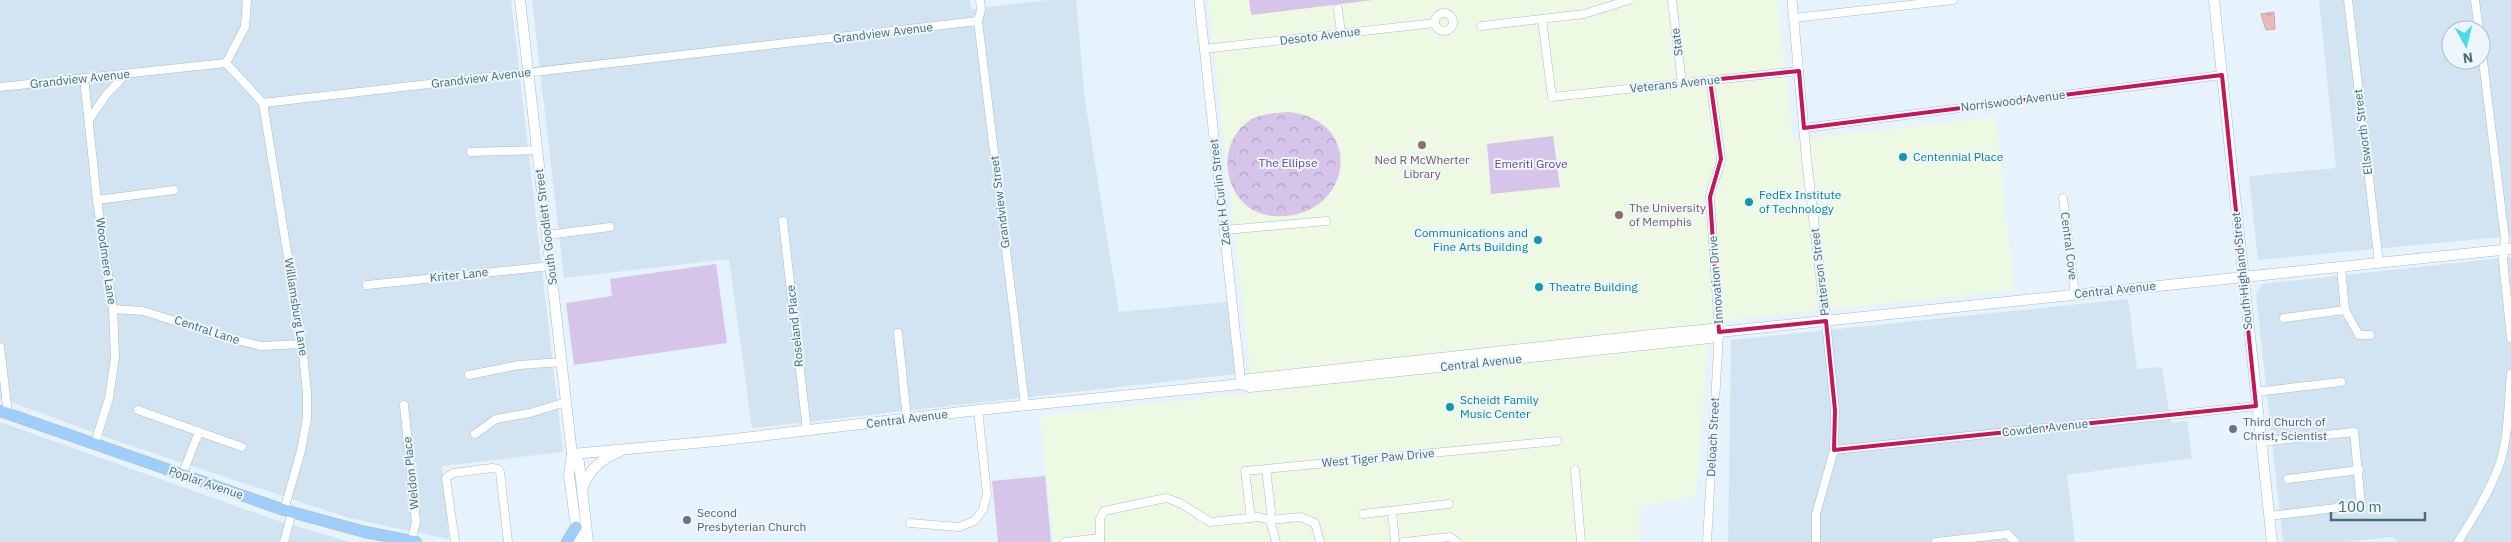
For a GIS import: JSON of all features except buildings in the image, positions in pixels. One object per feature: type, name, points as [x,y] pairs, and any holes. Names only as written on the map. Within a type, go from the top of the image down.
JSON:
[{"type":"main road","name":"South Goodlett Street","points":[[520,0],[572,454],[569,475],[578,542]]},
{"type":"main road","name":"South Highland Street","points":[[2214,0],[2272,542]]},
{"type":"main road","name":"Central Avenue","points":[[572,454],[1024,405],[1241,384],[1249,379],[1650,335],[1711,329],[1719,332],[1826,322],[2508,249]]},
{"type":"main road","name":"Poplar Avenue","points":[[4,413],[288,511],[365,532],[413,542]]},
{"type":"main road","points":[[582,490],[592,469],[600,462],[611,455],[635,447]]},
{"type":"main road","name":"South Goodlett Street","points":[[572,454],[579,462],[588,542]]},
{"type":"main road","points":[[567,542],[576,526]]},
{"type":"street","points":[[247,0],[245,27],[226,63],[263,103]]},
{"type":"street","name":"Grandview Street","points":[[980,0],[981,10],[978,21],[1024,405]]},
{"type":"street","name":"Zack H Curlin Street","points":[[1199,0],[1241,384]]},
{"type":"street","points":[[1481,26],[1584,14],[1630,0]]},
{"type":"street","name":"State","points":[[1672,0],[1682,83]]},
{"type":"street","name":"Patterson Street","points":[[1792,0],[1835,410],[1834,450],[1816,514],[1816,542]]},
{"type":"street","points":[[1794,18],[1953,0]]},
{"type":"street","name":"Ellsworth Street","points":[[2348,0],[2378,263]]},
{"type":"street","points":[[2476,0],[2478,20]]},
{"type":"street","points":[[1338,9],[1340,33]]},
{"type":"street","name":"Veterans Avenue","points":[[1542,19],[1552,97],[1798,71]]},
{"type":"street","name":"Grandview Avenue","points":[[263,103],[978,21]]},
{"type":"street","name":"Desoto Avenue","points":[[1204,49],[1435,23]]},
{"type":"street","name":"Grandview Avenue","points":[[0,87],[226,63]]},
{"type":"street","points":[[2484,70],[2508,249],[2503,260],[2511,338]]},
{"type":"street","points":[[89,120],[106,95],[126,74]]},
{"type":"street","name":"Norriswood Avenue","points":[[1804,128],[2222,75]]},
{"type":"street","name":"Woodmere Lane","points":[[84,78],[97,200],[113,309],[115,357],[109,398],[95,443]]},
{"type":"street","name":"Innovation Drive","points":[[1710,80],[1721,159],[1719,170],[1712,184],[1710,197],[1719,332]]},
{"type":"street","name":"Williamsburg Lane","points":[[263,103],[302,344],[307,393],[307,418],[288,511],[284,542]]},
{"type":"street","points":[[471,152],[537,150]]},
{"type":"street","points":[[97,200],[174,190]]},
{"type":"street","name":"Central Cove","points":[[2063,198],[2074,294]]},
{"type":"street","name":"Roseland Place","points":[[784,221],[807,430]]},
{"type":"street","points":[[1225,230],[1326,221]]},
{"type":"street","points":[[547,235],[610,227]]},
{"type":"street","name":"Kriter Lane","points":[[367,285],[551,266]]},
{"type":"street","points":[[2341,268],[2345,310],[2359,335],[2370,335]]},
{"type":"street","name":"Central Lane","points":[[113,309],[142,311],[261,346],[302,344]]},
{"type":"street","points":[[2284,318],[2345,310]]},
{"type":"street","name":"Deloach Street","points":[[1707,542],[1719,332]]},
{"type":"street","points":[[898,333],[907,418]]},
{"type":"street","points":[[0,347],[4,413]]},
{"type":"street","points":[[469,375],[504,367],[562,362]]},
{"type":"street","points":[[2458,542],[2481,505],[2499,465],[2507,421],[2511,374]]},
{"type":"street","points":[[2255,392],[2341,382]]},
{"type":"street","points":[[475,434],[496,418],[530,413],[566,402]]},
{"type":"street","name":"Weldon Place","points":[[404,405],[416,512],[413,542]]},
{"type":"street","name":"Cowden Avenue","points":[[1834,450],[2256,406]]},
{"type":"street","points":[[138,410],[242,447]]},
{"type":"street","points":[[910,523],[959,527],[974,521],[983,510],[987,494],[978,410]]},
{"type":"street","points":[[182,475],[199,432]]},
{"type":"street","points":[[2261,442],[2354,432],[2359,470],[2361,505],[2269,516]]},
{"type":"street","name":"West Tiger Paw Drive","points":[[1251,518],[1245,471],[1558,441]]},
{"type":"street","points":[[455,542],[446,478],[453,473],[492,468],[498,469],[500,472],[508,542]]},
{"type":"street","points":[[1266,469],[1271,511],[1270,520],[1276,542]]},
{"type":"street","points":[[1575,470],[1581,542]]},
{"type":"street","points":[[2288,479],[2359,470]]},
{"type":"street","points":[[1065,542],[1100,540],[1100,519],[1104,511],[1163,498],[1180,503],[1207,521],[1251,518],[1270,520],[1300,517],[1313,520],[1318,527],[1320,542]]},
{"type":"street","points":[[1363,514],[1449,504]]},
{"type":"street","points":[[1392,511],[1395,542]]},
{"type":"street","points":[[1936,542],[2008,534],[2015,542]]},
{"type":"street","points":[[1404,542],[1450,537],[1457,542]]},
{"type":"highlighted area","points":[[1799,71],[1804,128],[2222,75],[2256,406],[1834,450],[1835,410],[1826,321],[1719,332],[1710,197],[1721,159],[1710,80]]},
{"type":"shaded area","points":[[0,0],[511,0],[563,452],[442,466],[449,539],[349,518],[120,442],[0,398]]},
{"type":"shaded area","points":[[532,0],[970,0],[971,9],[1048,0],[1076,0],[1085,101],[1119,312],[1227,302],[1236,374],[752,428],[729,259],[564,278]]},
{"type":"shaded area","name":"The University of Memphis","points":[[1208,0],[1777,0],[1793,140],[1996,117],[2014,290],[1709,322],[1696,495],[1639,507],[1639,542],[1054,542],[1040,416],[1253,393]]},
{"type":"shaded area","points":[[2319,0],[2511,0],[2511,236],[2258,260],[2249,176],[2336,168]]},
{"type":"shaded area","points":[[2511,257],[2511,542],[2398,542],[2392,537],[2345,542],[2283,542],[2256,294],[2262,284]]},
{"type":"shaded area","points":[[2128,299],[2137,369],[2162,367],[2171,423],[2187,421],[2192,458],[2067,475],[2075,542],[1728,542],[1731,340]]},
{"type":"shaded area","points":[[0,422],[272,519],[350,542],[0,542]]},
{"type":"shaded area","points":[[2392,537],[2398,542],[2345,542]]},
{"type":"green space","points":[[1249,0],[1373,0],[1251,15]]},
{"type":"green space","name":"The Ellipse","points":[[1289,112],[1314,119],[1331,133],[1339,150],[1340,170],[1333,188],[1319,204],[1299,214],[1273,216],[1256,212],[1243,203],[1234,190],[1229,175],[1228,159],[1231,144],[1239,130],[1252,119],[1265,114]]},
{"type":"green space","name":"Emeriti Grove","points":[[1553,136],[1560,187],[1491,194],[1487,144]]},
{"type":"green space","points":[[716,264],[727,343],[574,365],[566,303],[612,296],[610,279]]},
{"type":"green space","points":[[1045,476],[1051,542],[998,542],[992,481]]},
{"type":"water","points":[[2274,12],[2275,29],[2266,30],[2261,14]]},
{"type":"place","name":"Ned R McWherter Library","points":[[1422,145]]},
{"type":"place","name":"Centennial Place","points":[[1903,157]]},
{"type":"place","name":"FedEx Institute of Technology","points":[[1749,202]]},
{"type":"place","name":"The University of Memphis","points":[[1619,215]]},
{"type":"place","name":"Communications and Fine Arts Building","points":[[1538,240]]},
{"type":"place","name":"Theatre Building","points":[[1539,287]]},
{"type":"place","name":"Scheidt Family Music Center","points":[[1450,407]]},
{"type":"place","name":"Third Church of Christ, Scientist","points":[[2233,429]]},
{"type":"place","name":"Second Presbyterian Church","points":[[687,520]]}]
